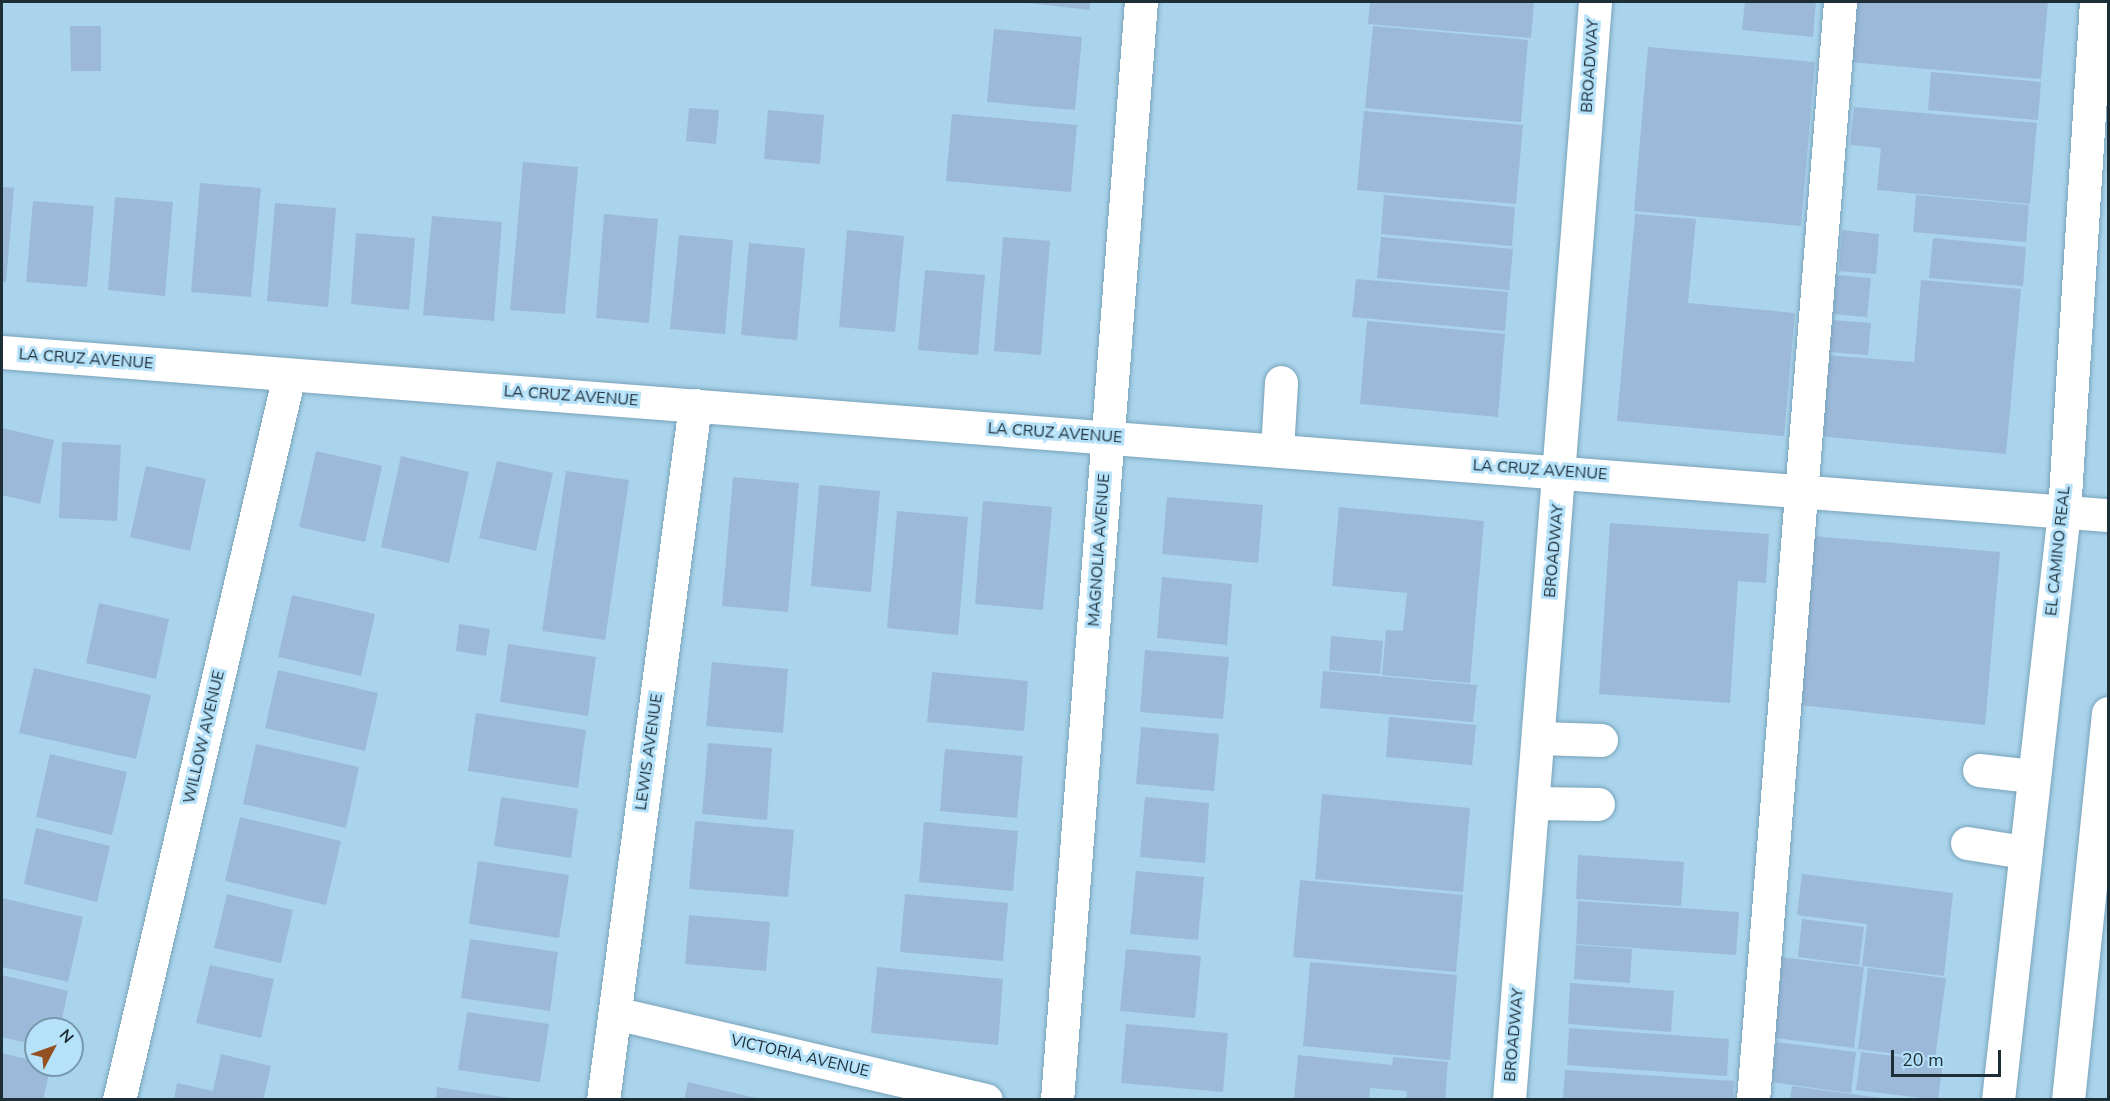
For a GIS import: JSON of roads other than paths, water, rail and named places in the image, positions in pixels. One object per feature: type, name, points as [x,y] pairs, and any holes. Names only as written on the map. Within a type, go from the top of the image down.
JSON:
[{"type":"street","name":"MAGNOLIA AVENUE","points":[[1057,1100],[1141,2]]},
{"type":"street","name":"BROADWAY","points":[[1509,1100],[1560,472],[1595,2]]},
{"type":"street","points":[[1753,1100],[1840,2]]},
{"type":"street","name":"EL CAMINO REAL","points":[[1998,1100],[2023,852],[2064,512],[2096,2]]},
{"type":"street","name":"LA CRUZ AVENUE","points":[[2,352],[2109,515]]},
{"type":"street","name":"WILLOW AVENUE","points":[[119,1100],[289,375]]},
{"type":"street","points":[[1277,450],[1281,382]]},
{"type":"street","name":"LEWIS AVENUE","points":[[603,1100],[695,405]]},
{"type":"street","points":[[2068,1100],[2109,712]]},
{"type":"street","points":[[1539,738],[1600,740]]},
{"type":"street","points":[[1979,770],[2032,776]]},
{"type":"street","points":[[1534,803],[1598,804]]},
{"type":"street","points":[[1967,843],[2023,852]]},
{"type":"street","name":"VICTORIA AVENUE","points":[[615,1013],[986,1100]]}]
